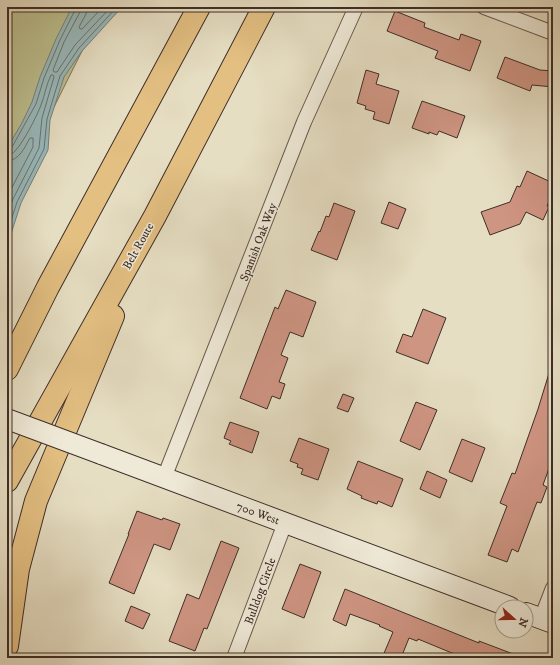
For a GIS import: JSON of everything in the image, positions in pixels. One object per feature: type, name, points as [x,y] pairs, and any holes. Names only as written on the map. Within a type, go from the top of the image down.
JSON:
[{"type":"highway","points":[[7,369],[48,287],[199,7]]},
{"type":"highway","name":"Belt Route","points":[[7,481],[155,216],[264,7]]},
{"type":"highway","points":[[7,646],[18,569],[36,501],[155,216]]},
{"type":"main road","name":"700 West","points":[[7,419],[494,601]]},
{"type":"street","name":"Spanish Oak Way","points":[[164,478],[304,122],[356,7]]},
{"type":"street","points":[[484,7],[553,34]]},
{"type":"street","name":"Bulldog Circle","points":[[234,658],[285,523]]},
{"type":"street","points":[[540,618],[553,588]]},
{"type":"green space","points":[[7,7],[104,7],[7,201]]},
{"type":"water","points":[[72,7],[122,7],[82,51],[64,77],[50,120],[48,150],[21,203],[7,246],[7,148],[22,123],[32,102],[40,77],[56,39]]},
{"type":"building","points":[[395,11],[425,23],[424,27],[459,40],[461,34],[481,41],[470,71],[435,58],[438,51],[387,31]]},
{"type":"building","points":[[505,57],[540,70],[553,71],[553,87],[532,85],[530,91],[497,78]]},
{"type":"building","points":[[366,70],[379,74],[376,84],[399,91],[389,124],[373,119],[375,112],[365,109],[366,106],[357,103]]},
{"type":"building","points":[[422,101],[465,116],[457,138],[439,131],[437,135],[412,128]]},
{"type":"building","points":[[527,171],[553,183],[553,193],[543,220],[526,212],[520,224],[490,235],[481,212],[510,202],[517,186],[520,187]]},
{"type":"building","points":[[389,202],[406,209],[398,229],[381,223]]},
{"type":"building","points":[[334,203],[355,211],[337,260],[311,250],[326,216],[329,217]]},
{"type":"building","points":[[286,290],[316,302],[303,337],[290,332],[281,355],[288,358],[279,382],[285,384],[280,399],[272,396],[267,409],[240,398],[275,307],[278,309]]},
{"type":"building","points":[[423,309],[446,318],[428,364],[396,352],[403,334],[412,337]]},
{"type":"building","points":[[550,370],[553,370],[553,457],[543,485],[547,487],[541,503],[537,502],[518,552],[512,549],[507,562],[488,555],[507,506],[500,503],[512,473],[515,474]]},
{"type":"building","points":[[343,394],[354,398],[348,412],[337,408]]},
{"type":"building","points":[[416,402],[437,410],[420,450],[400,441]]},
{"type":"building","points":[[230,422],[259,432],[252,453],[229,444],[231,441],[224,438]]},
{"type":"building","points":[[299,438],[329,449],[318,480],[301,474],[303,469],[297,467],[298,464],[290,461]]},
{"type":"building","points":[[462,439],[485,448],[472,482],[449,472]]},
{"type":"building","points":[[358,461],[403,479],[392,507],[378,501],[377,504],[361,498],[362,496],[347,489]]},
{"type":"building","points":[[427,471],[447,480],[440,498],[420,489]]},
{"type":"building","points":[[137,511],[162,520],[163,518],[180,524],[170,550],[154,544],[134,594],[109,583]]},
{"type":"building","points":[[221,541],[239,548],[207,629],[204,628],[195,651],[169,641],[187,594],[199,599]]},
{"type":"building","points":[[300,564],[321,572],[304,618],[282,609]]},
{"type":"building","points":[[345,589],[479,643],[479,641],[521,657],[464,658],[418,639],[417,641],[409,638],[401,658],[382,658],[393,632],[379,626],[380,625],[350,614],[346,626],[333,620]]},
{"type":"building","points":[[131,606],[150,614],[143,629],[125,621]]}]
